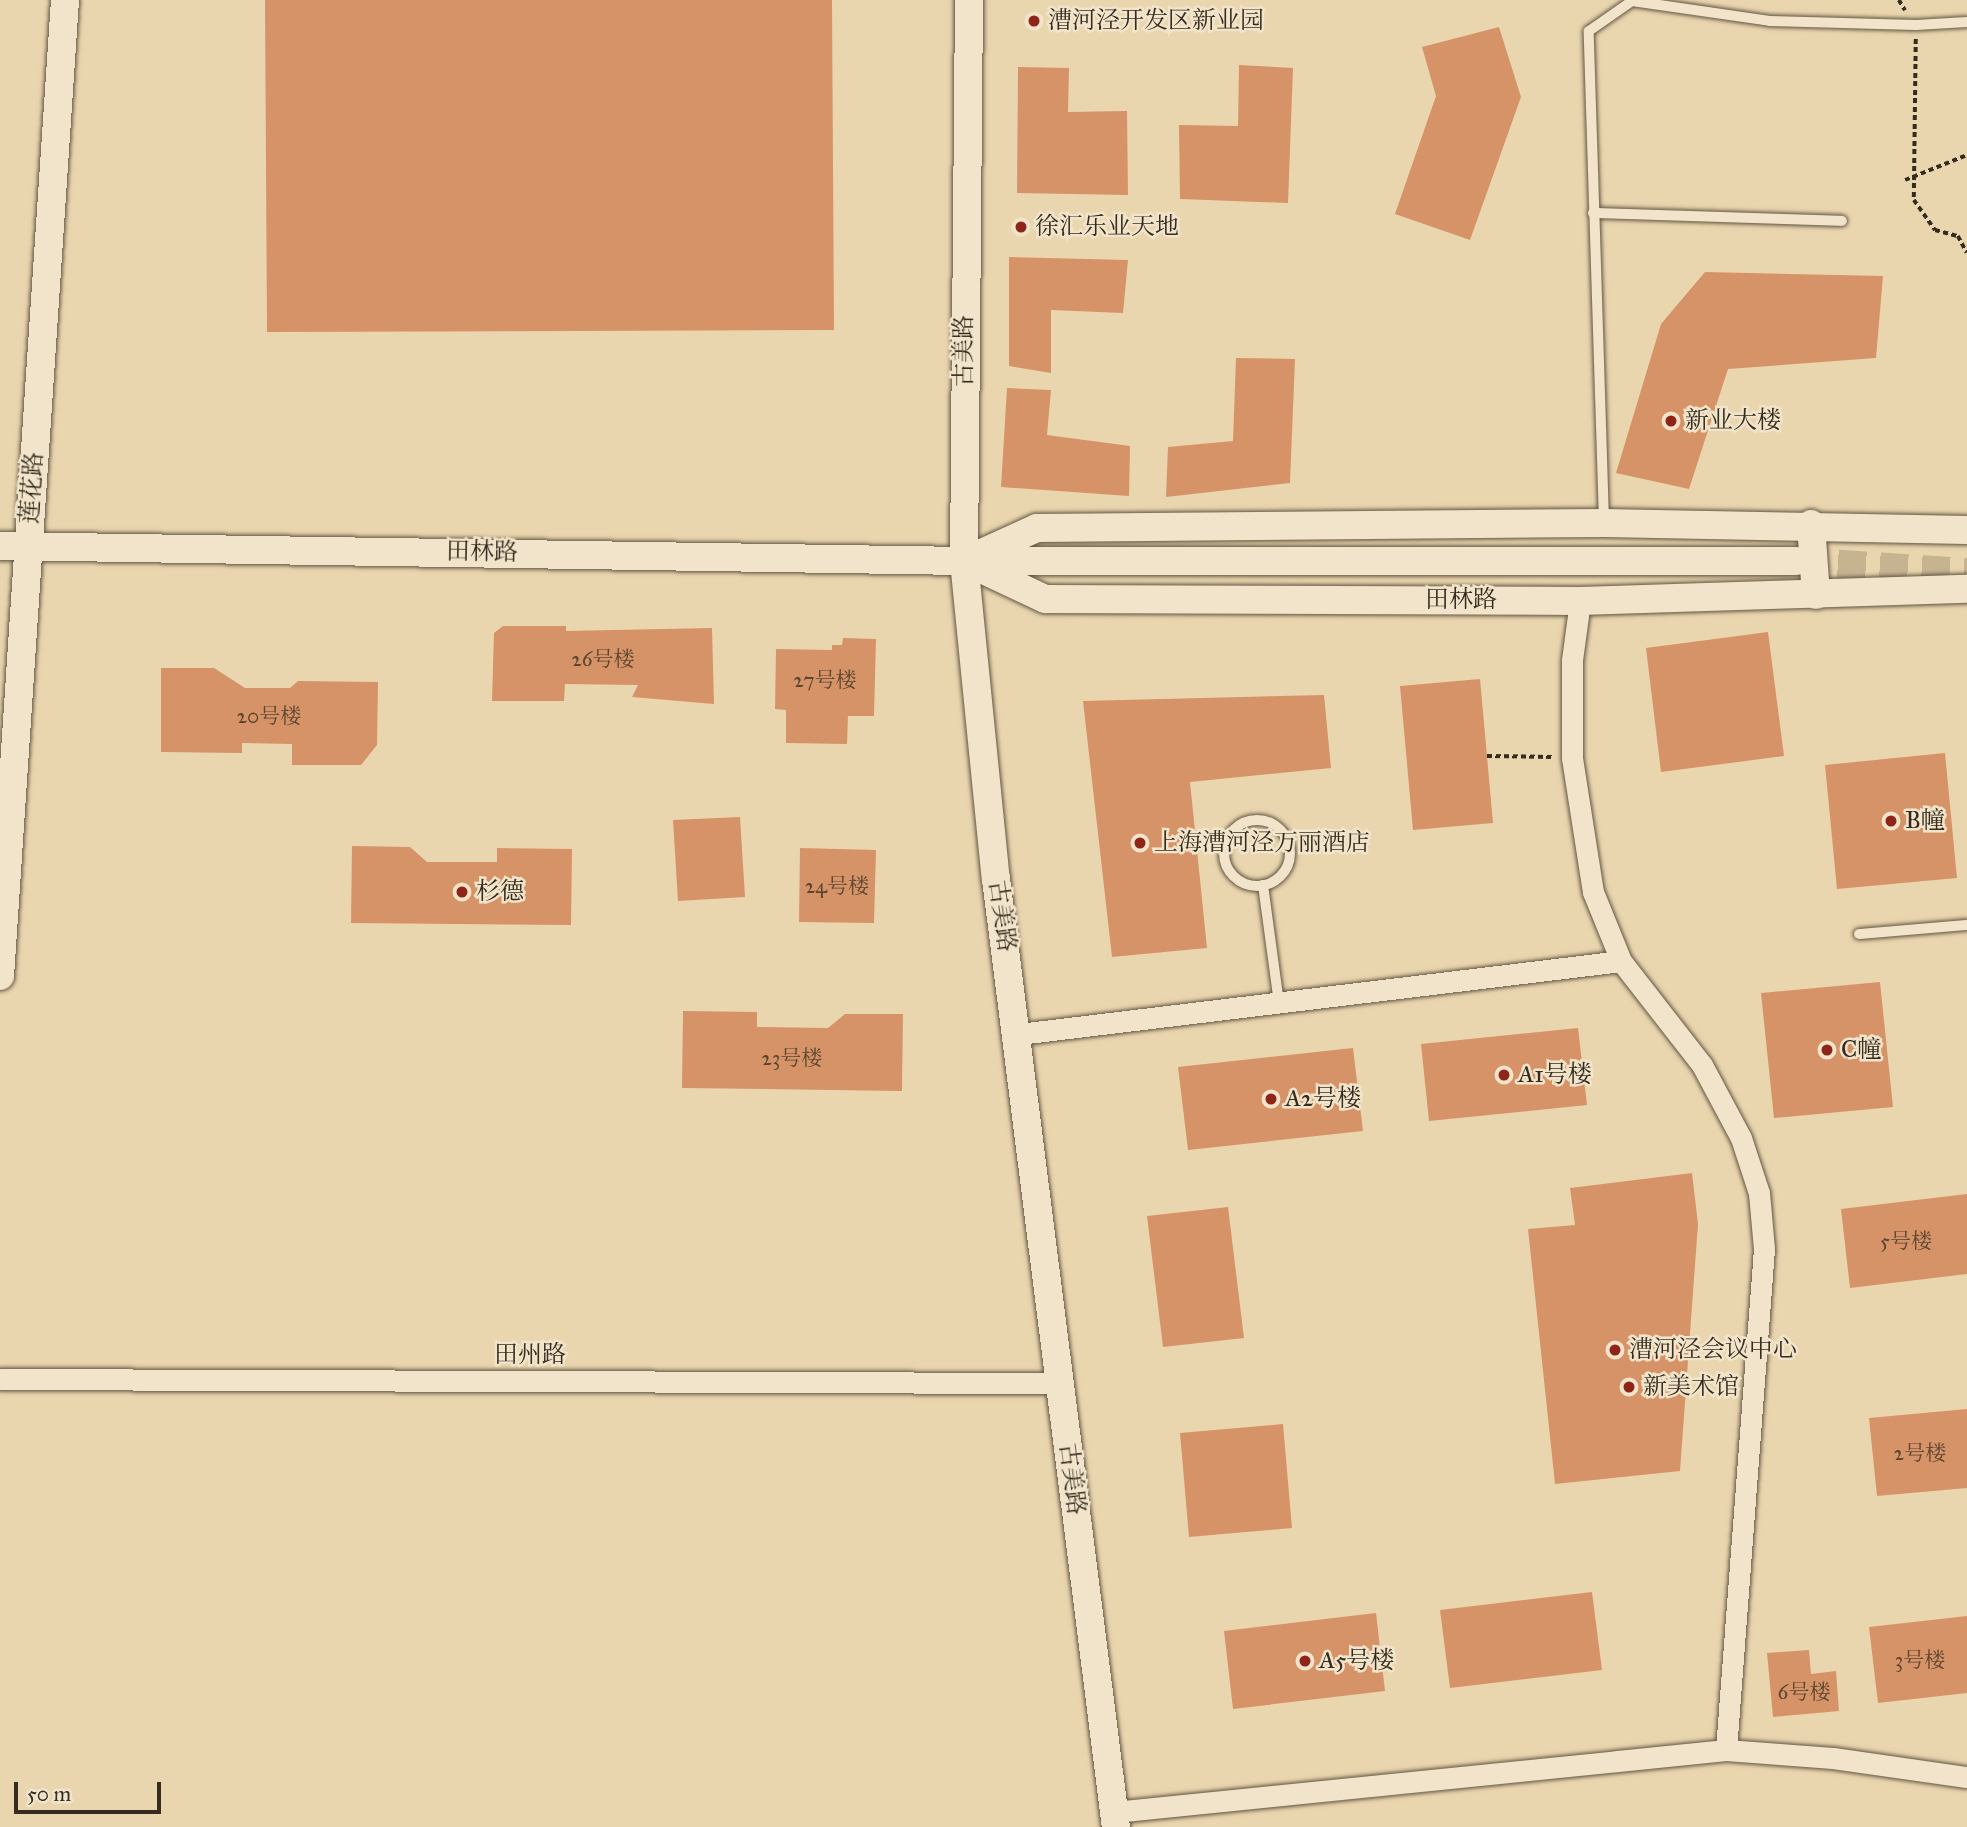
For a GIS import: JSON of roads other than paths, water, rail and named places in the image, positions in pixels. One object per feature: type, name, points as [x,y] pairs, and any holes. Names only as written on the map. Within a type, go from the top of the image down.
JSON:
[{"type":"street","name":"莲花路","points":[[0,976],[65,0]]},
{"type":"street","name":"古美路","points":[[969,0],[964,561],[996,878],[1018,1034],[1115,1820]]},
{"type":"street","name":"田林路","points":[[964,561],[1037,527],[1604,523],[1811,524],[1967,530]]},
{"type":"street","points":[[1811,524],[1816,595]]},
{"type":"street","name":"田林路","points":[[0,546],[964,561],[1796,561]]},
{"type":"street","name":"田林路","points":[[964,561],[1045,599],[1580,601],[1967,589]]},
{"type":"street","points":[[1580,601],[1572,660],[1572,758],[1593,892],[1621,961],[1702,1065],[1741,1138],[1759,1193],[1765,1249],[1726,1750]]},
{"type":"street","points":[[1018,1034],[1621,961]]},
{"type":"street","name":"田州路","points":[[0,1379],[1060,1383]]},
{"type":"street","points":[[1115,1820],[1726,1750],[1833,1758],[1967,1777]]},
{"type":"lane","points":[[1604,523],[1605,436],[1592,213],[1594,95],[1589,31],[1632,1],[1770,21],[1916,25],[1967,22]]},
{"type":"lane","points":[[1592,213],[1842,221]]},
{"type":"lane","points":[[1245,822],[1275,826],[1287,842],[1288,864],[1282,874],[1263,885],[1241,882],[1226,865],[1225,844],[1245,822]]},
{"type":"lane","points":[[1263,885],[1279,1003]]},
{"type":"lane","points":[[1859,934],[1967,925]]},
{"type":"tunnel","points":[[1796,561],[1967,572]]},
{"type":"place","name":"漕河泾开发区新业园","points":[[1034,21]]},
{"type":"place","name":"徐汇乐业天地","points":[[1021,227]]},
{"type":"place","name":"新业大楼","points":[[1671,421]]},
{"type":"place","name":"B幢","points":[[1891,821]]},
{"type":"place","name":"上海漕河泾万丽酒店","points":[[1140,843]]},
{"type":"place","name":"杉德","points":[[462,892]]},
{"type":"place","name":"C幢","points":[[1827,1050]]},
{"type":"place","name":"A1号楼","points":[[1504,1075]]},
{"type":"place","name":"A2号楼","points":[[1271,1099]]},
{"type":"place","name":"漕河泾会议中心","points":[[1615,1350]]},
{"type":"place","name":"新美术馆","points":[[1629,1387]]},
{"type":"place","name":"A5号楼","points":[[1305,1661]]}]
